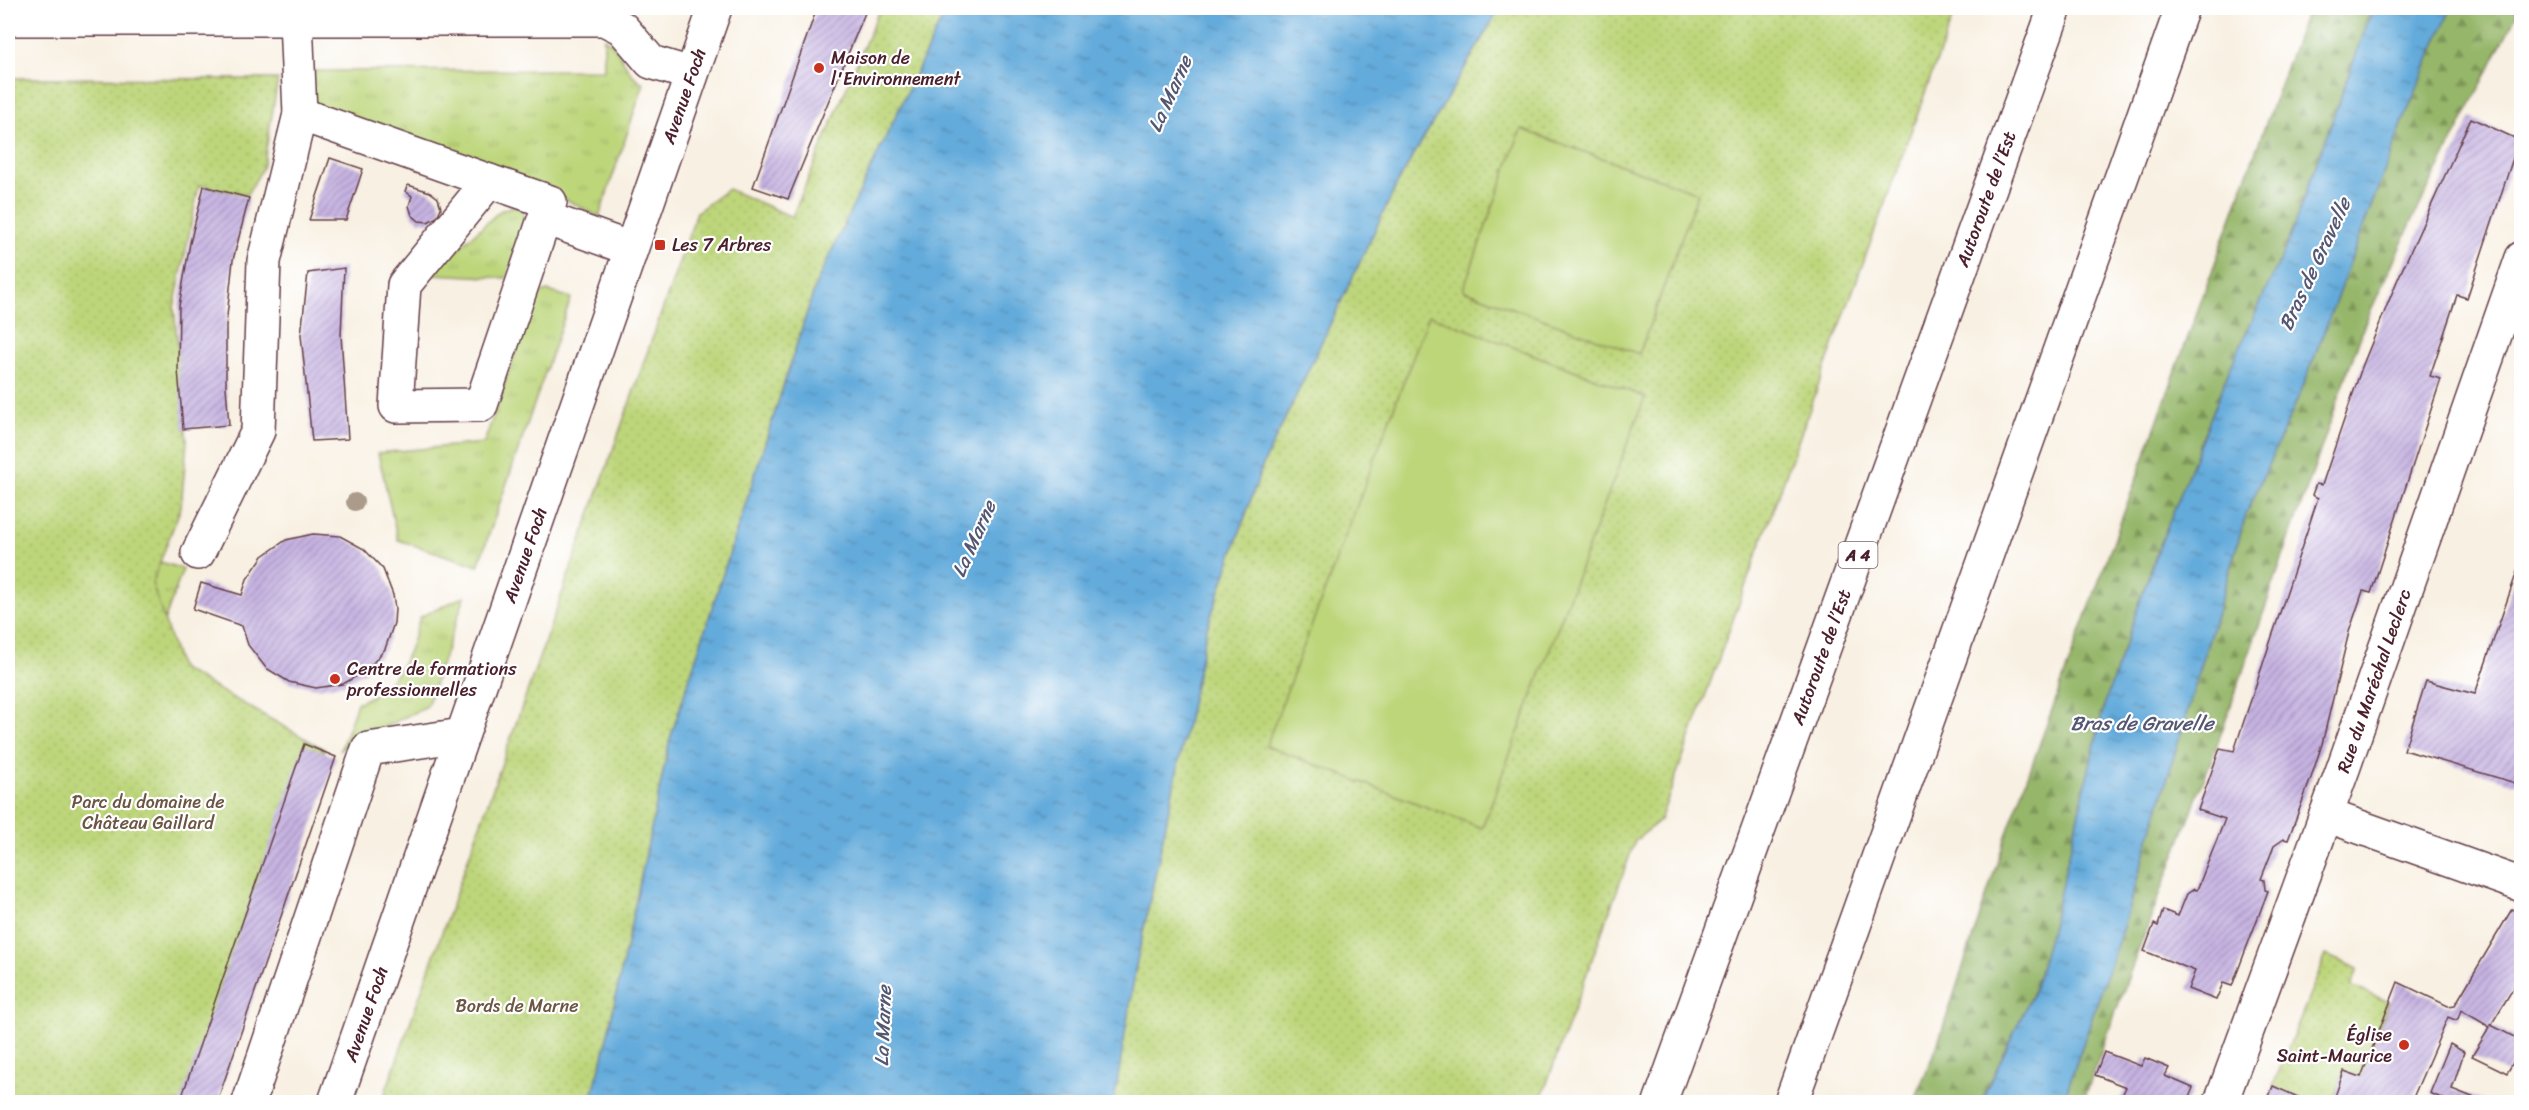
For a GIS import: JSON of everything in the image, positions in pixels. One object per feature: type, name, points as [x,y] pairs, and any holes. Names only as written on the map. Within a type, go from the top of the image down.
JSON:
[{"type":"main road","name":"Avenue Foch","points":[[335,1102],[715,8]]},
{"type":"main road","name":"Autoroute de l’Est","points":[[1660,1102],[2055,8]]},
{"type":"main road","points":[[1791,1102],[2182,8]]},
{"type":"main road","points":[[8,19],[604,19],[622,28],[651,62],[691,74]]},
{"type":"main road","points":[[198,554],[258,431],[264,261],[300,114],[296,19]]},
{"type":"main road","points":[[300,114],[550,202],[481,405],[396,406],[404,285],[489,181]]},
{"type":"main road","points":[[545,218],[631,249]]},
{"type":"main road","name":"Rue du Maréchal Leclerc","points":[[2221,1102],[2326,815],[2522,258]]},
{"type":"main road","points":[[249,1102],[368,749],[462,735]]},
{"type":"main road","points":[[2326,815],[2522,885]]},
{"type":"green space","name":"Bords de Marne","points":[[880,8],[947,8],[816,284],[670,739],[603,1057],[590,1102],[382,1102],[697,212],[728,189],[792,217]]},
{"type":"green space","points":[[1500,8],[1956,8],[1660,820],[1635,841],[1540,1102],[1114,1102],[1136,966],[1207,628],[1262,467],[1399,180]]},
{"type":"green space","points":[[2308,8],[2373,8],[2286,247],[2231,366],[2153,563],[2104,706],[2035,988],[1981,1102],[1914,1102],[1938,1043],[2006,836]]},
{"type":"green space","points":[[2451,8],[2521,8],[2521,12],[2518,12],[2412,221],[2365,323],[2217,745],[2083,1102],[2063,1102],[2122,930],[2246,515],[2305,382],[2404,119]]},
{"type":"green space","points":[[604,38],[615,49],[632,74],[644,83],[599,217],[565,199],[312,105],[303,71],[604,70]]},
{"type":"green space","name":"Parc du domaine de Château Gaillard","points":[[8,78],[278,79],[263,167],[247,195],[199,185],[174,308],[187,441],[181,507],[152,583],[180,668],[324,749],[186,1102],[8,1102]]},
{"type":"green space","points":[[1521,129],[1698,193],[1639,354],[1463,290]]},
{"type":"green space","points":[[513,206],[524,211],[524,233],[506,278],[434,274],[433,271],[500,211]]},
{"type":"green space","points":[[548,291],[571,298],[478,566],[398,540],[378,453],[484,443],[535,295]]},
{"type":"green space","points":[[1429,315],[1645,397],[1482,828],[1266,746]]},
{"type":"green space","points":[[157,561],[183,569],[165,619],[157,614],[125,564]]},
{"type":"green space","points":[[465,596],[427,706],[341,749],[357,703],[383,688],[400,669],[420,617]]},
{"type":"green space","points":[[2326,955],[2358,969],[2351,986],[2389,1002],[2361,1077],[2344,1071],[2332,1101],[2319,1103],[2311,1102],[2273,1086]]},
{"type":"water","name":"La Marne","points":[[947,8],[1500,8],[1399,180],[1262,467],[1207,628],[1136,966],[1114,1102],[590,1102],[603,1057],[670,739],[816,284]]},
{"type":"water","name":"Bras de Gravelle","points":[[2373,8],[2451,8],[2404,119],[2305,382],[2246,515],[2122,930],[2063,1102],[1981,1102],[2035,988],[2104,706],[2153,563],[2231,366],[2286,247]]},
{"type":"building","name":"Maison de l'Environnement","points":[[817,8],[867,8],[788,199],[753,187]]},
{"type":"building","points":[[2471,118],[2519,140],[2467,298],[2457,295],[2430,376],[2441,379],[2371,593],[2363,591],[2349,632],[2322,744],[2311,778],[2288,840],[2284,839],[2274,846],[2261,879],[2264,880],[2265,890],[2268,891],[2232,986],[2223,983],[2216,1000],[2188,989],[2195,971],[2144,951],[2154,924],[2158,926],[2163,910],[2178,916],[2187,894],[2194,889],[2197,890],[2225,819],[2198,810],[2220,748],[2234,751],[2318,498],[2312,495],[2316,484],[2322,485],[2362,367],[2397,281]]},
{"type":"building","points":[[330,158],[363,169],[346,220],[309,220]]},
{"type":"building","points":[[408,185],[430,192],[438,198],[441,208],[437,217],[428,222],[419,221],[412,215],[409,206],[412,196],[405,191]]},
{"type":"building","points":[[204,186],[249,198],[233,260],[226,326],[226,387],[229,425],[183,429],[178,370],[179,306],[190,243]]},
{"type":"building","points":[[344,268],[341,335],[348,439],[312,441],[301,335],[308,273]]},
{"type":"building","points":[[313,534],[340,536],[364,549],[383,569],[393,595],[395,609],[394,623],[385,649],[367,670],[343,684],[316,688],[289,682],[266,668],[248,645],[242,626],[193,609],[201,583],[242,595],[247,579],[263,556],[286,540]]},
{"type":"building","points":[[2522,557],[2522,785],[2404,750],[2426,681],[2475,694]]},
{"type":"building","points":[[304,744],[336,757],[217,1102],[180,1102]]},
{"type":"building","points":[[2512,909],[2522,913],[2522,974],[2491,1025],[2522,1041],[2522,1048],[2507,1073],[2472,1056],[2490,1027],[2461,1010],[2458,1019],[2448,1017],[2412,1100],[2418,1102],[2333,1102],[2344,1071],[2361,1077],[2398,982],[2448,1006],[2455,1005]]},
{"type":"building","points":[[2450,1044],[2464,1052],[2452,1089],[2485,1102],[2447,1102],[2430,1093]]},
{"type":"building","points":[[2104,1052],[2141,1066],[2145,1058],[2169,1068],[2165,1076],[2193,1088],[2187,1102],[2119,1102],[2126,1087],[2095,1075]]},
{"type":"building","points":[[2273,1086],[2309,1102],[2267,1102]]},
{"type":"place","name":"Maison de l'Environnement","points":[[819,68]]},
{"type":"place","name":"Les 7 Arbres","points":[[660,245]]},
{"type":"place","name":"Centre de formations professionnelles","points":[[335,679]]},
{"type":"place","name":"Église Saint-Maurice","points":[[2404,1045]]}]
